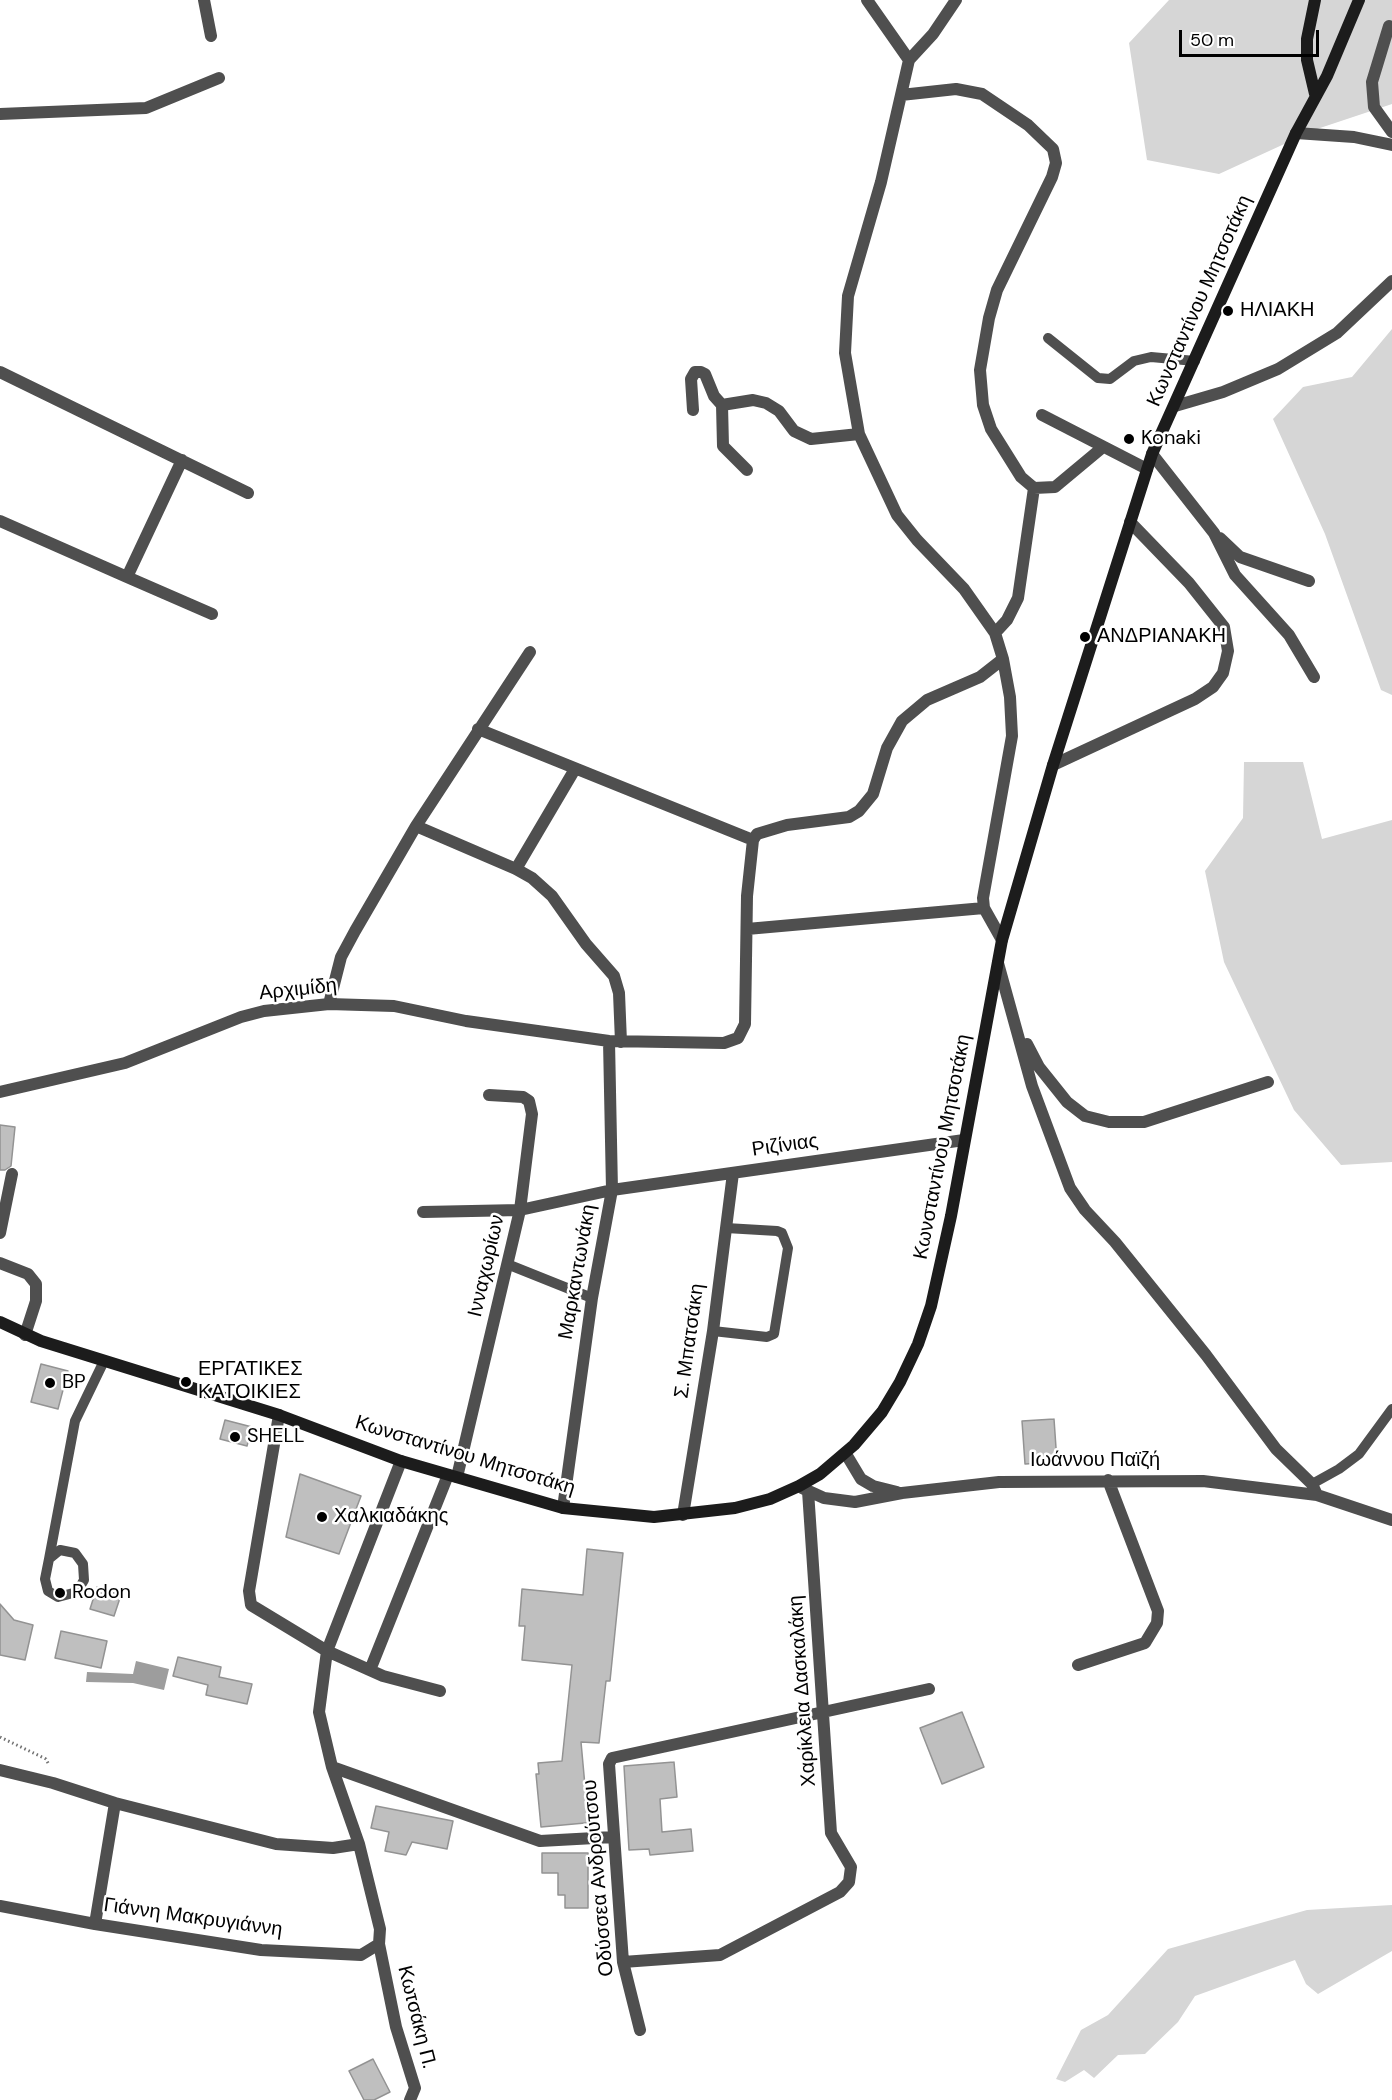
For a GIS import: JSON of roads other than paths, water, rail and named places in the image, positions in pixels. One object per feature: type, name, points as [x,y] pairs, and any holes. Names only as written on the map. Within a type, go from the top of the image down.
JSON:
[{"type":"main road","points":[[1315,0],[1307,39],[1307,60],[1315,94]]},
{"type":"main road","name":"Κωνσταντίνου Μητσοτάκη","points":[[0,1322],[25,1335],[279,1415],[401,1461],[562,1508],[632,1517],[683,1515],[735,1508],[804,1489],[846,1454],[882,1412],[918,1344],[939,1272],[1002,940],[1053,765],[1152,454],[1296,133],[1315,94],[1327,76],[1359,0]]},
{"type":"street","points":[[204,0],[211,36]]},
{"type":"street","points":[[867,0],[909,60]]},
{"type":"street","points":[[956,0],[933,34],[909,60],[881,182],[848,296],[845,353],[859,434],[897,515],[917,540],[964,589],[995,633],[1003,659],[1010,697],[1012,736],[984,879],[984,908],[1002,940]]},
{"type":"street","points":[[1389,26],[1372,82],[1374,107],[1392,132]]},
{"type":"street","points":[[0,114],[146,108],[219,78]]},
{"type":"street","points":[[901,95],[956,90],[982,94],[1028,125],[1053,149],[1056,163],[1052,177],[997,290],[982,346],[980,370],[983,405],[991,429],[1021,477],[1035,488],[1054,487],[1102,447]]},
{"type":"street","points":[[1296,133],[1354,137],[1392,145]]},
{"type":"street","points":[[1175,406],[1223,392],[1278,369],[1336,333],[1392,281]]},
{"type":"street","points":[[0,372],[248,493]]},
{"type":"street","points":[[693,410],[691,379],[695,372],[705,374],[714,396],[722,405],[723,446],[747,470]]},
{"type":"street","points":[[722,405],[753,400],[766,403],[779,411],[794,431],[811,439],[859,434]]},
{"type":"street","points":[[1042,415],[1147,469]]},
{"type":"street","points":[[1152,454],[1214,533],[1240,557],[1309,581]]},
{"type":"street","points":[[127,576],[182,460]]},
{"type":"street","points":[[995,633],[1007,620],[1018,598],[1035,488]]},
{"type":"street","points":[[0,521],[212,614]]},
{"type":"street","points":[[1053,765],[1195,699],[1213,687],[1223,673],[1228,651],[1224,627],[1189,583],[1130,522]]},
{"type":"street","points":[[1214,533],[1235,575],[1289,635],[1314,677]]},
{"type":"street","points":[[329,1004],[341,957],[416,826],[530,652]]},
{"type":"street","points":[[478,729],[753,840],[764,830],[849,818],[859,811],[873,794],[887,748],[902,721],[927,700],[980,678],[1003,659]]},
{"type":"street","points":[[516,869],[575,769]]},
{"type":"street","name":"Μαρκαντωνάκη","points":[[416,826],[532,878],[552,896],[586,944],[614,976],[619,993],[615,1042],[612,1190],[592,1298],[562,1508]]},
{"type":"street","name":"Αρχιμίδη","points":[[0,1092],[125,1063],[241,1017],[264,1011],[329,1004],[394,1006],[466,1021],[615,1042],[724,1043],[738,1038],[745,1024],[747,929],[753,840]]},
{"type":"street","points":[[747,929],[984,908]]},
{"type":"street","points":[[998,963],[1016,1021],[1032,1086],[1070,1188],[1085,1210],[1115,1242],[1206,1355],[1276,1449],[1315,1489]]},
{"type":"street","points":[[1016,1021],[1038,1067],[1067,1102],[1084,1116],[1109,1122],[1144,1122],[1268,1082]]},
{"type":"street","name":"Ινναχωρίων","points":[[370,1671],[452,1476],[520,1210],[532,1114],[529,1101],[524,1097],[489,1095]]},
{"type":"street","name":"Ριζίνιας","points":[[423,1212],[520,1210],[612,1190],[964,1140]]},
{"type":"street","name":"Σ. Μπατσάκη","points":[[683,1515],[712,1331],[733,1173]]},
{"type":"street","points":[[0,1233],[12,1174]]},
{"type":"street","points":[[0,1263],[28,1274],[36,1284],[36,1301],[25,1335]]},
{"type":"street","points":[[279,1415],[249,1599],[251,1605],[327,1651],[370,1671],[440,1691]]},
{"type":"street","points":[[846,1454],[861,1479],[873,1486],[902,1493]]},
{"type":"street","name":"Κωτσάκη Π.","points":[[401,1461],[327,1651],[320,1712],[332,1767],[359,1844],[380,1929],[379,1944],[396,2027],[415,2088],[410,2100]]},
{"type":"street","points":[[855,1502],[861,1479]]},
{"type":"street","points":[[1077,1665],[1145,1643],[1157,1623],[1158,1611],[1108,1480]]},
{"type":"street","name":"Ιωάννου Παϊζή","points":[[804,1489],[836,1501],[855,1502],[902,1493],[999,1482],[1203,1481],[1315,1489],[1392,1520]]},
{"type":"street","name":"Χαρίκλεια Δασκαλάκη","points":[[623,1962],[720,1954],[840,1892],[849,1882],[851,1867],[831,1833],[804,1489]]},
{"type":"street","points":[[822,1712],[929,1689]]},
{"type":"street","name":"Οδύσσεα Ανδρούτσου","points":[[640,2030],[623,1962],[609,1764],[612,1758],[822,1712]]},
{"type":"street","points":[[332,1767],[540,1841],[613,1837]]},
{"type":"street","points":[[0,1770],[53,1783],[115,1803],[276,1844],[333,1848],[359,1844]]},
{"type":"street","points":[[95,1924],[115,1803]]},
{"type":"street","name":"Γιάννη Μακρυγιάννη","points":[[0,1906],[95,1924],[261,1950],[361,1955],[379,1944]]},
{"type":"lane","points":[[1048,338],[1098,378],[1110,379],[1134,361],[1151,357],[1195,360]]},
{"type":"lane","points":[[712,1331],[767,1337],[774,1334],[788,1248],[782,1233],[777,1231],[726,1228]]},
{"type":"lane","points":[[507,1264],[592,1298]]},
{"type":"lane","points":[[49,1559],[60,1550],[75,1554],[83,1564],[84,1580],[77,1592],[58,1597],[48,1591],[45,1580],[75,1421],[104,1361]]},
{"type":"lane","points":[[1315,1489],[1359,1454],[1392,1408]]},
{"type":"place","name":"ΗΛΙΑΚΗ","points":[[1228,311]]},
{"type":"place","name":"Konaki","points":[[1129,439]]},
{"type":"place","name":"ΑΝΔΡΙΑΝΑΚΗ","points":[[1085,637]]},
{"type":"place","name":"ΕΡΓΑΤΙΚΕΣ ΚΑΤΟΙΚΙΕΣ","points":[[186,1382]]},
{"type":"place","name":"BP","points":[[50,1383]]},
{"type":"place","name":"SHELL","points":[[235,1437]]},
{"type":"place","name":"Χαλκιαδάκης","points":[[322,1517]]},
{"type":"place","name":"Rodon","points":[[60,1593]]}]
